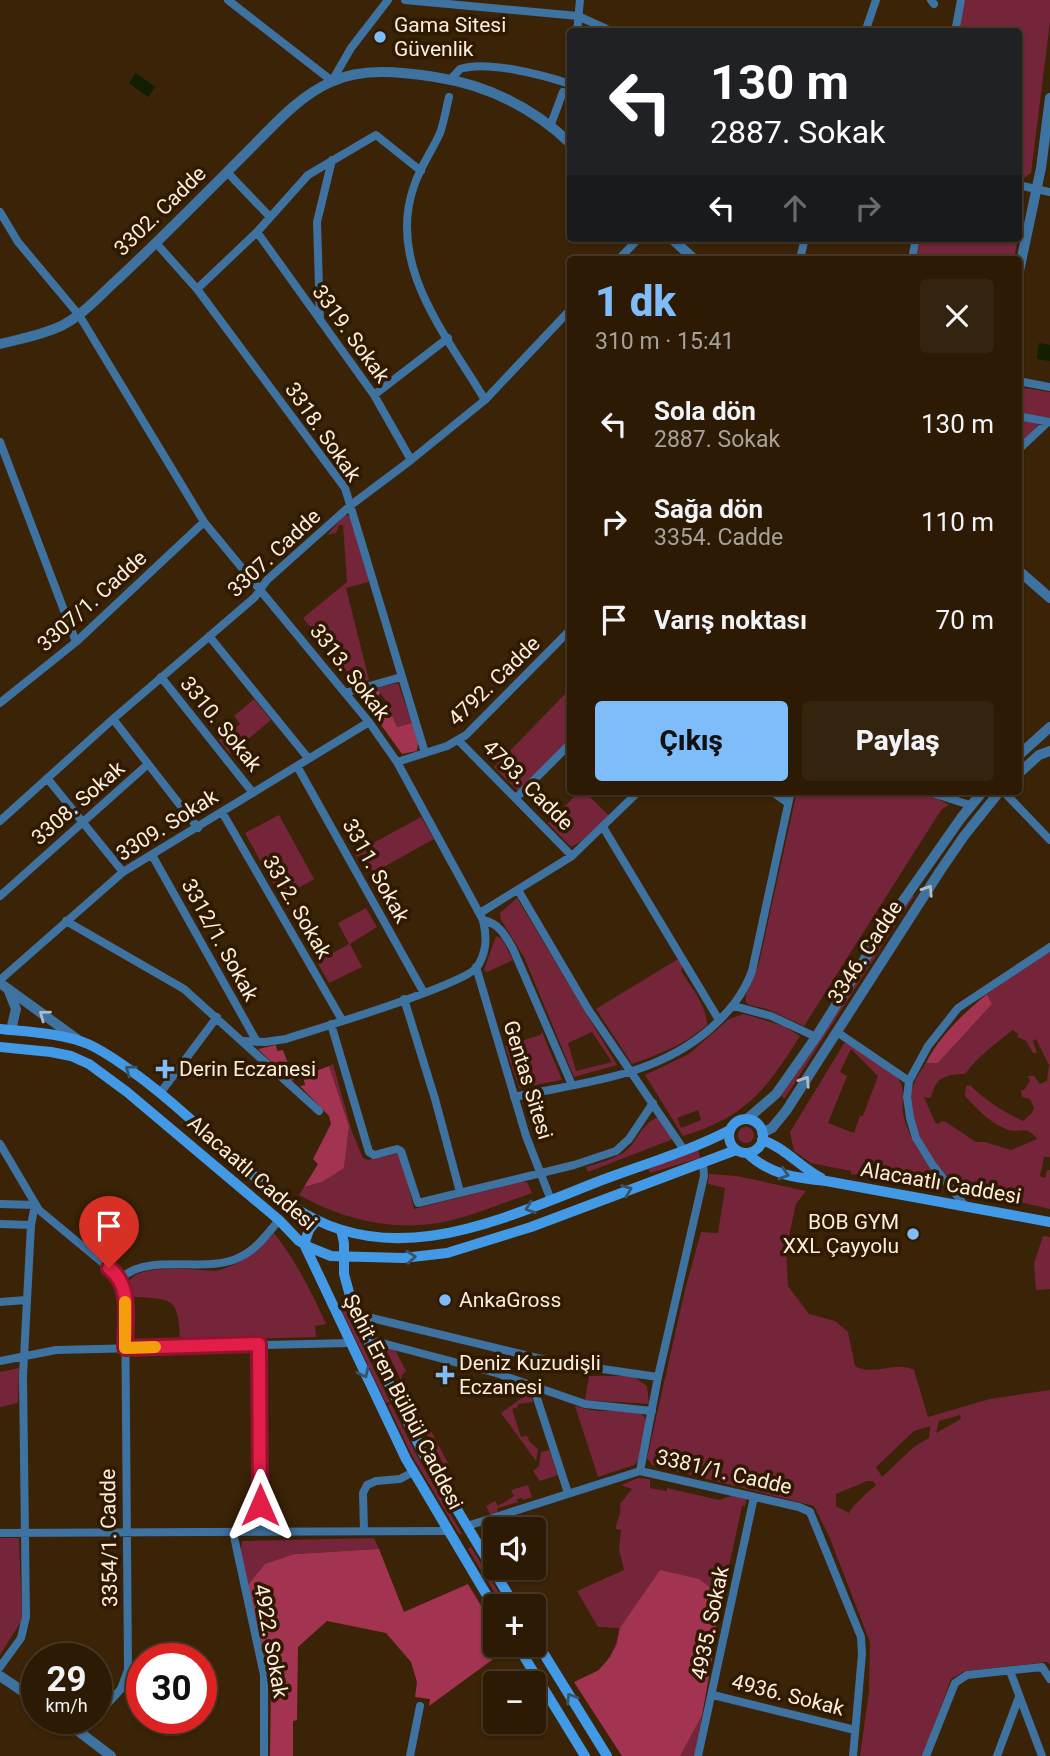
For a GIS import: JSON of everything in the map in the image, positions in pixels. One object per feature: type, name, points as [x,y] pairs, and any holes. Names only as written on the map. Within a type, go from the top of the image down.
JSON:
[{"type":"main road","name":"Alacaatlı Caddesi","points":[[6,1030],[80,1042],[113,1058],[161,1092],[291,1204],[317,1220],[341,1230],[403,1239],[441,1236],[478,1226],[684,1150],[730,1130]]},
{"type":"main road","name":"Alacaatlı Caddesi","points":[[0,1047],[51,1052],[71,1056],[89,1064],[127,1092],[304,1244],[321,1253],[342,1257],[403,1258],[460,1250],[742,1151],[777,1172],[801,1179],[826,1181],[1050,1222]]},
{"type":"main road","points":[[747,1119],[758,1124],[762,1136],[755,1150],[742,1151],[730,1141],[730,1130],[736,1122],[747,1119]]},
{"type":"main road","name":"Alacaatlı Caddesi","points":[[762,1136],[826,1181]]},
{"type":"main road","points":[[304,1244],[309,1230],[317,1220]]},
{"type":"main road","name":"Şehit Eren Bülbül Caddesi","points":[[341,1230],[347,1288],[355,1314],[423,1453],[508,1594]]},
{"type":"main road","name":"Şehit Eren Bülbül Caddesi","points":[[304,1244],[349,1343],[413,1472],[486,1594]]},
{"type":"main road","points":[[524,1657],[580,1753]]},
{"type":"main road","points":[[546,1657],[607,1756]]},
{"type":"street","points":[[228,0],[332,81]]},
{"type":"street","points":[[332,81],[351,48],[388,0]]},
{"type":"street","points":[[405,0],[578,16],[604,28]]},
{"type":"street","points":[[577,28],[580,0]]},
{"type":"street","points":[[866,28],[876,0]]},
{"type":"street","points":[[956,28],[961,0]]},
{"type":"street","points":[[451,79],[460,69],[475,66],[517,71],[567,83]]},
{"type":"street","points":[[332,81],[360,74],[389,72],[451,79],[518,103],[551,124],[567,140]]},
{"type":"street","name":"3302. Cadde","points":[[0,344],[44,332],[79,315],[290,111],[332,81]]},
{"type":"street","points":[[551,124],[563,92]]},
{"type":"street","points":[[449,97],[440,131],[413,187],[406,232],[410,262],[422,295],[485,400]]},
{"type":"street","points":[[1022,257],[1041,168],[1050,98]]},
{"type":"street","points":[[197,289],[257,232],[308,175],[376,135],[421,171]]},
{"type":"street","points":[[320,320],[317,222],[332,160]]},
{"type":"street","points":[[227,173],[270,217]]},
{"type":"street","points":[[1022,186],[1050,192]]},
{"type":"street","name":"3313. Sokak","points":[[0,214],[26,253],[79,315],[204,522],[369,722],[397,762],[482,917],[487,936],[484,952],[476,967]]},
{"type":"street","name":"3319. Sokak","points":[[257,232],[374,395],[411,460]]},
{"type":"street","points":[[622,256],[635,242]]},
{"type":"street","points":[[675,242],[691,256]]},
{"type":"street","name":"3318. Sokak","points":[[156,243],[197,289],[345,488],[425,753]]},
{"type":"street","name":"3307. Cadde","points":[[0,821],[255,597],[267,580],[351,505],[485,400],[567,313]]},
{"type":"street","points":[[374,395],[448,338]]},
{"type":"street","points":[[1022,382],[1050,387]]},
{"type":"street","points":[[1022,417],[1049,422]]},
{"type":"street","points":[[1022,446],[1049,422]]},
{"type":"street","points":[[0,442],[76,642]]},
{"type":"street","name":"3307/1. Cadde","points":[[0,703],[76,642],[204,522]]},
{"type":"street","points":[[1022,574],[1050,598]]},
{"type":"street","name":"4792. Cadde","points":[[397,762],[458,740],[472,730],[567,635]]},
{"type":"street","points":[[209,636],[309,758]]},
{"type":"street","name":"3310. Sokak","points":[[161,677],[253,793]]},
{"type":"street","points":[[345,693],[401,677]]},
{"type":"street","points":[[113,719],[198,828]]},
{"type":"street","name":"3309. Sokak","points":[[2,984],[66,921],[123,872],[369,722]]},
{"type":"street","points":[[1022,752],[1050,727]]},
{"type":"street","name":"4793. Cadde","points":[[458,740],[517,797],[572,856]]},
{"type":"street","points":[[517,797],[567,747]]},
{"type":"street","points":[[1022,771],[1040,755],[1050,751]]},
{"type":"street","name":"3308. Sokak","points":[[0,896],[148,764]]},
{"type":"street","name":"3311. Sokak","points":[[298,766],[424,993]]},
{"type":"street","points":[[47,778],[123,872]]},
{"type":"street","points":[[572,1085],[513,949],[503,932],[482,917],[518,890],[572,856],[635,795]]},
{"type":"street","points":[[777,795],[788,803]]},
{"type":"street","points":[[514,1097],[630,1073],[677,1054],[692,1045],[734,1006],[752,971],[790,795]]},
{"type":"street","points":[[939,795],[970,805]]},
{"type":"street","name":"3346. Cadde","points":[[747,1119],[776,1094],[816,1037],[886,925],[970,805],[980,795]]},
{"type":"street","name":"3346. Cadde","points":[[762,1136],[786,1111],[958,844],[998,795]]},
{"type":"street","points":[[1005,795],[1050,840]]},
{"type":"street","name":"3312. Sokak","points":[[222,812],[342,1020]]},
{"type":"street","points":[[603,827],[719,1020]]},
{"type":"street","name":"3312/1. Sokak","points":[[152,855],[257,1042]]},
{"type":"street","points":[[518,890],[588,1009],[684,1150]]},
{"type":"street","points":[[66,921],[184,989],[319,1111]]},
{"type":"street","points":[[966,1207],[932,1164],[916,1138],[909,1118],[909,1081],[928,1046],[958,1008],[1050,947]]},
{"type":"street","points":[[243,1041],[286,1039],[424,993],[461,977],[476,967]]},
{"type":"street","name":"Gentas Sitesi","points":[[476,967],[538,1172],[551,1200]]},
{"type":"street","points":[[2,984],[16,1009],[6,1030]]},
{"type":"street","points":[[2,984],[80,1042]]},
{"type":"street","points":[[404,999],[460,1192]]},
{"type":"street","points":[[734,1006],[771,1016],[816,1037]]},
{"type":"street","points":[[161,1092],[217,1017]]},
{"type":"street","points":[[331,1024],[370,1154],[398,1149],[401,1151],[418,1203],[574,1165],[616,1151],[629,1139],[653,1103]]},
{"type":"street","points":[[837,1032],[909,1081]]},
{"type":"street","points":[[0,1144],[36,1205],[47,1218],[120,1279],[127,1272],[142,1267],[238,1259],[252,1249],[279,1220]]},
{"type":"street","points":[[640,1471],[658,1377],[704,1176],[703,1163]]},
{"type":"street","points":[[0,1204],[36,1205]]},
{"type":"street","points":[[0,1667],[16,1648],[24,1628],[23,1376],[31,1225],[36,1205]]},
{"type":"street","points":[[0,1224],[31,1225]]},
{"type":"street","name":"3354/1. Cadde","points":[[112,1699],[121,1689],[128,1670],[125,1290],[120,1279]]},
{"type":"street","points":[[0,1302],[26,1300]]},
{"type":"street","points":[[355,1314],[554,1362],[658,1377]]},
{"type":"street","points":[[367,1339],[496,1373],[585,1404],[652,1411]]},
{"type":"street","points":[[0,1361],[56,1350],[349,1343]]},
{"type":"street","points":[[259,1344],[261,1532]]},
{"type":"street","points":[[533,1386],[568,1493]]},
{"type":"street","name":"3381/1. Cadde","points":[[467,1526],[640,1471],[799,1507],[810,1512],[861,1637],[862,1654],[853,1756]]},
{"type":"street","points":[[364,1531],[363,1493],[367,1485],[376,1481],[400,1479],[413,1472]]},
{"type":"street","name":"4935. Sokak","points":[[698,1756],[754,1497]]},
{"type":"street","points":[[0,1533],[448,1531]]},
{"type":"street","name":"4922. Sokak","points":[[233,1532],[265,1686],[264,1756]]},
{"type":"street","points":[[926,1756],[955,1683],[967,1675],[1042,1667],[1050,1679]]},
{"type":"street","points":[[1010,1671],[1042,1756]]},
{"type":"street","points":[[0,1676],[21,1690]]},
{"type":"street","name":"4936. Sokak","points":[[713,1695],[855,1730]]},
{"type":"street","points":[[998,1756],[1019,1697]]},
{"type":"street","points":[[410,1756],[420,1706]]},
{"type":"street","points":[[82,1734],[111,1756]]},
{"type":"shaded area","points":[[965,0],[1050,0],[1050,22],[1031,173],[1024,178],[1022,28],[959,28]]},
{"type":"shaded area","points":[[136,73],[155,87],[148,97],[129,83]]},
{"type":"shaded area","points":[[920,242],[1017,242],[1015,256],[917,256]]},
{"type":"shaded area","points":[[1039,343],[1050,345],[1050,361],[1037,359]]},
{"type":"shaded area","points":[[1022,388],[1050,392],[1050,418],[1022,413]]},
{"type":"shaded area","points":[[1022,421],[1039,424],[1022,442]]},
{"type":"shaded area","points":[[345,515],[350,516],[369,580],[346,588],[369,680],[352,689],[350,686],[355,681],[303,618],[347,582],[343,525],[339,525],[336,533],[327,535]]},
{"type":"shaded area","points":[[398,683],[412,723],[397,727],[386,701],[379,691],[373,689]]},
{"type":"shaded area","points":[[373,689],[379,691],[380,694],[375,698],[381,705],[386,701],[397,727],[412,723],[418,743],[417,751],[402,754],[358,693]]},
{"type":"shaded area","points":[[567,692],[567,742],[518,791],[494,767]]},
{"type":"shaded area","points":[[254,699],[271,720],[230,754],[219,740],[240,724],[234,716]]},
{"type":"shaded area","points":[[576,795],[588,795],[610,817],[571,847],[548,823]]},
{"type":"shaded area","points":[[796,795],[926,795],[949,805],[942,809],[936,818],[804,1026],[746,1002],[746,995],[759,963]]},
{"type":"shaded area","points":[[279,815],[314,879],[281,898],[245,833]]},
{"type":"shaded area","points":[[421,817],[434,839],[373,873],[363,854],[356,857],[355,853]]},
{"type":"shaded area","points":[[910,895],[914,896],[785,1098],[781,1096]]},
{"type":"shaded area","points":[[517,898],[617,1065],[574,1077],[524,957],[501,920],[500,913]],"holes":[[[592,1032],[612,1062],[576,1071],[568,1043]]]},
{"type":"shaded area","points":[[366,908],[377,927],[350,944],[362,967],[329,983],[317,962],[349,944],[338,923]]},
{"type":"shaded area","points":[[496,936],[502,939],[513,960],[487,972],[484,970]]},
{"type":"shaded area","points":[[1050,950],[1050,1157],[1044,1157],[1040,1176],[1045,1178],[1047,1170],[1050,1170],[1050,1209],[962,1188],[933,1158],[918,1133],[914,1120],[911,1093],[919,1074],[926,1063],[938,1063],[992,1004],[987,994]],"holes":[[[1013,1030],[1018,1034],[1017,1037],[1026,1041],[1033,1053],[1037,1053],[1033,1041],[1036,1039],[1049,1065],[1047,1081],[1040,1084],[1034,1076],[1028,1076],[1030,1081],[1024,1090],[1021,1090],[1022,1097],[1030,1099],[1034,1108],[1031,1114],[1023,1121],[995,1105],[970,1085],[966,1086],[965,1096],[994,1123],[1006,1129],[1026,1130],[1037,1139],[1011,1150],[976,1142],[946,1122],[935,1122],[924,1097],[930,1098],[940,1080],[951,1075],[965,1074],[982,1055]]]},
{"type":"shaded area","points":[[678,959],[683,966],[681,971],[701,1004],[707,1025],[680,1044],[632,1064],[596,1009]]},
{"type":"shaded area","points":[[987,994],[992,1004],[938,1063],[926,1063],[953,1026]]},
{"type":"shaded area","points":[[744,1014],[784,1026],[800,1036],[776,1072],[753,1099],[724,1120],[683,1136],[645,1075],[689,1054],[729,1019]],"holes":[[[698,1110],[701,1120],[681,1128],[677,1118]]]},
{"type":"shaded area","points":[[542,1032],[562,1080],[519,1088],[505,1046]]},
{"type":"shaded area","points":[[845,1042],[882,1065],[899,1080],[906,1124],[938,1181],[937,1187],[851,1174],[851,1171],[811,1163],[794,1151],[790,1132]],"holes":[[[851,1049],[878,1076],[854,1133],[828,1123],[847,1076],[840,1072]]]},
{"type":"shaded area","points":[[276,1045],[277,1051],[283,1050],[294,1080],[291,1081],[258,1049]]},
{"type":"shaded area","points":[[333,1064],[352,1132],[363,1158],[368,1160],[400,1153],[414,1209],[521,1182],[527,1182],[532,1193],[475,1214],[421,1225],[385,1224],[349,1217],[299,1195],[304,1187],[322,1182],[344,1167],[349,1126],[329,1066]]},
{"type":"shaded area","points":[[329,1066],[349,1126],[344,1168],[322,1182],[304,1187],[318,1164],[313,1159],[331,1124],[329,1116],[300,1086],[305,1085],[303,1076]]},
{"type":"shaded area","points":[[659,1117],[673,1139],[588,1172],[586,1167],[624,1152],[645,1126]]},
{"type":"shaded area","points":[[746,1127],[752,1129],[752,1141],[746,1143],[740,1141],[738,1135],[740,1129]]},
{"type":"shaded area","points":[[698,1149],[700,1158],[650,1173],[648,1169]]},
{"type":"shaded area","points":[[709,1174],[737,1176],[806,1191],[796,1204],[786,1250],[788,1286],[809,1314],[835,1321],[848,1332],[855,1366],[869,1370],[907,1367],[914,1370],[928,1417],[990,1399],[1050,1390],[1050,1664],[1047,1662],[965,1671],[951,1679],[923,1756],[860,1756],[869,1691],[870,1642],[829,1536],[814,1506],[652,1465],[647,1458],[701,1232],[718,1233],[725,1188],[708,1184]],"holes":[[[960,1415],[961,1419],[936,1433],[939,1421]],[[930,1426],[929,1438],[915,1446],[882,1477],[876,1467],[914,1431]],[[867,1481],[873,1481],[876,1485],[849,1513],[836,1506],[836,1494]]]},
{"type":"shaded area","points":[[274,1233],[303,1277],[326,1324],[315,1326],[316,1337],[180,1341],[178,1315],[171,1303],[156,1298],[131,1297],[130,1280],[136,1275],[157,1269],[215,1271],[248,1256]]},
{"type":"shaded area","points":[[1043,1236],[1050,1237],[1050,1289],[1036,1290],[1034,1263]]},
{"type":"shaded area","points":[[344,1307],[390,1402],[386,1403],[341,1309]]},
{"type":"shaded area","points":[[385,1347],[395,1350],[406,1371],[401,1376],[410,1393],[408,1395]]},
{"type":"shaded area","points":[[19,1368],[18,1403],[0,1407],[0,1372]]},
{"type":"shaded area","points":[[589,1376],[633,1376],[647,1386],[649,1404],[585,1400]]},
{"type":"shaded area","points":[[521,1389],[530,1393],[533,1402],[518,1404],[518,1407],[512,1409],[521,1437],[527,1436],[538,1449],[536,1461],[501,1413],[526,1395]]},
{"type":"shaded area","points":[[391,1404],[462,1534],[459,1534],[411,1454],[388,1405]]},
{"type":"shaded area","points":[[575,1406],[597,1411],[628,1411],[644,1416],[647,1421],[639,1460],[634,1465],[598,1477]]},
{"type":"shaded area","points":[[430,1429],[450,1467],[446,1469],[425,1431]]},
{"type":"shaded area","points":[[549,1450],[558,1475],[540,1481],[533,1471],[539,1466],[541,1452]]},
{"type":"shaded area","points":[[638,1478],[650,1479],[650,1488],[667,1491],[667,1488],[719,1500],[731,1496],[747,1497],[745,1506],[742,1506],[710,1655],[712,1659],[695,1756],[622,1756],[574,1682],[599,1670],[618,1638],[619,1628],[598,1627],[577,1591],[624,1570],[619,1549],[621,1530],[616,1529],[616,1526],[620,1504],[632,1489],[621,1485]]},
{"type":"shaded area","points":[[528,1485],[532,1497],[517,1499],[518,1502],[498,1508],[497,1512],[490,1514],[486,1506],[495,1501],[498,1506],[514,1496],[511,1490]]},
{"type":"shaded area","points":[[0,1538],[19,1538],[22,1620],[0,1655]]},
{"type":"shaded area","points":[[374,1538],[379,1549],[294,1554],[248,1585],[240,1555],[242,1541]]},
{"type":"shaded area","points":[[471,1547],[483,1567],[483,1573],[468,1549]]},
{"type":"shaded area","points":[[379,1549],[404,1612],[468,1584],[483,1609],[483,1657],[496,1657],[429,1706],[430,1699],[415,1697],[417,1682],[411,1662],[386,1633],[327,1621],[298,1647],[297,1720],[293,1721],[293,1756],[270,1756],[271,1686],[248,1585],[265,1564],[295,1554]]},
{"type":"shaded area","points":[[660,1570],[699,1579],[722,1597],[710,1655],[712,1659],[702,1715],[680,1756],[622,1756],[574,1682],[599,1670],[610,1657],[617,1644],[620,1628]]},
{"type":"shaded area","points":[[487,1580],[491,1580],[500,1594],[496,1594]]},
{"type":"slow traffic","points":[[125,1302],[125,1348],[155,1347]]},
{"type":"place","name":"Gama Sitesi Güvenlik","points":[[380,37]]},
{"type":"place","name":"Derin Eczanesi","points":[[165,1069]]},
{"type":"place","name":"BOB GYM XXL Çayyolu","points":[[913,1234]]},
{"type":"place","name":"AnkaGross","points":[[445,1300]]},
{"type":"place","name":"Deniz Kuzudişli Eczanesi","points":[[445,1375]]},
{"type":"route","points":[[109,1268],[120,1279],[125,1290],[125,1348],[259,1344],[260,1505]]}]
